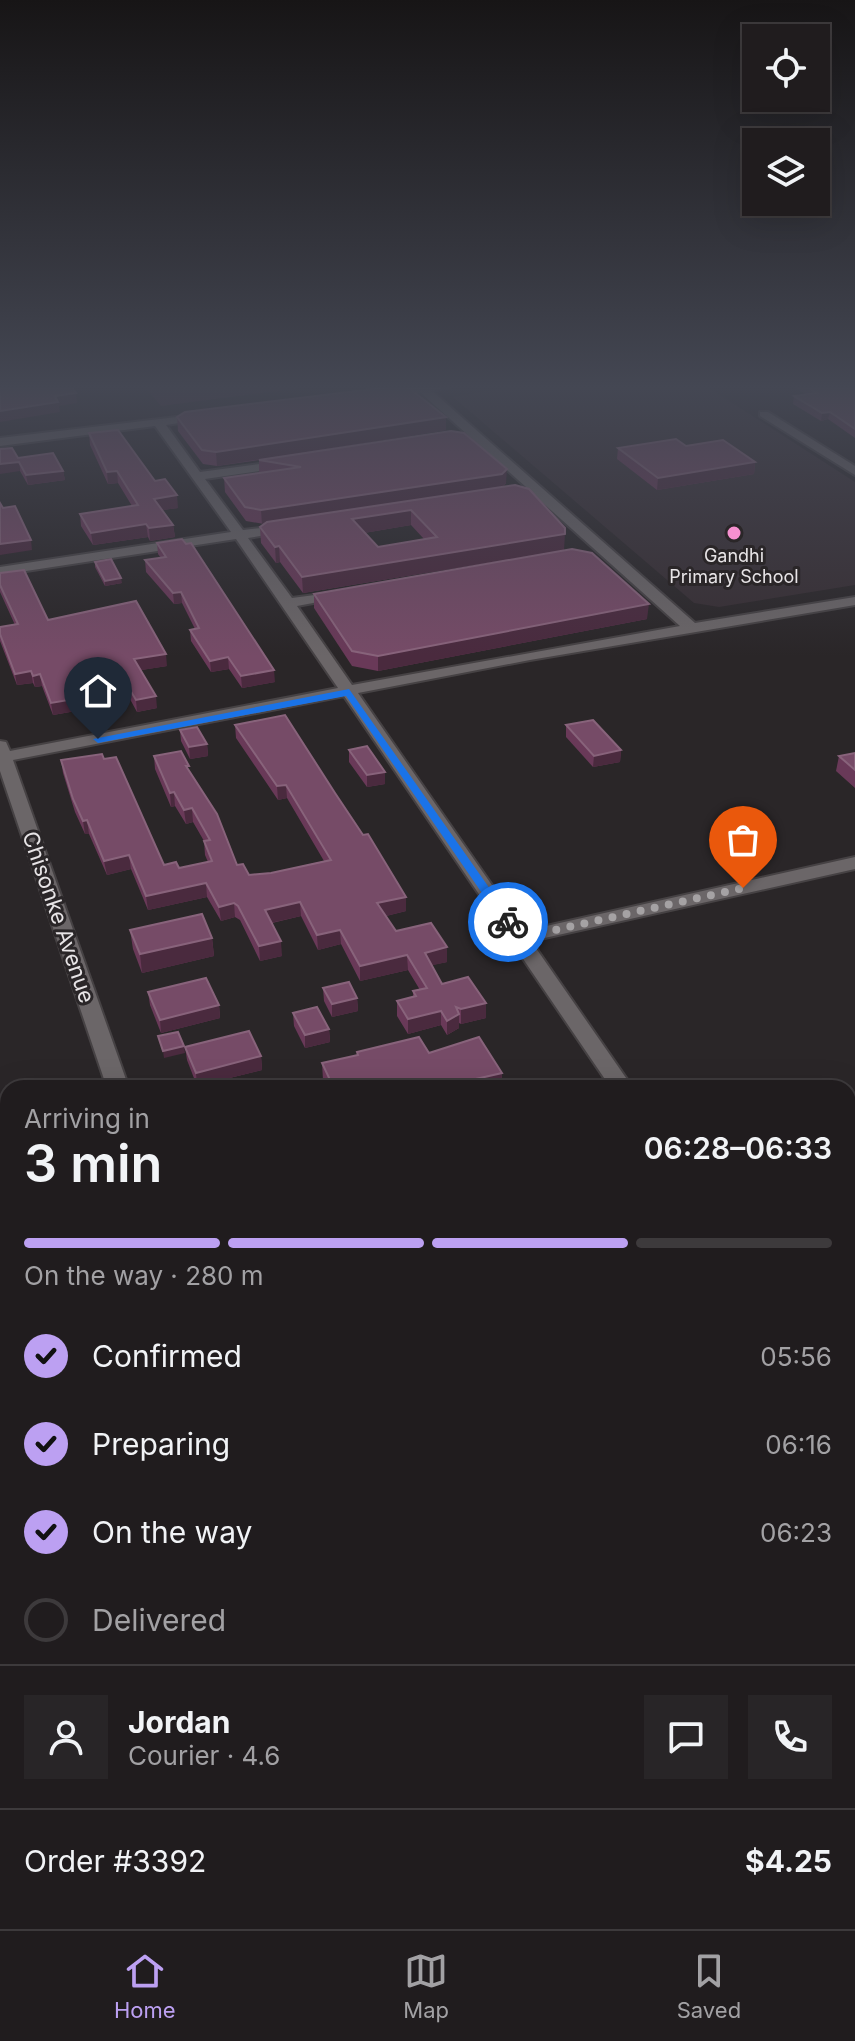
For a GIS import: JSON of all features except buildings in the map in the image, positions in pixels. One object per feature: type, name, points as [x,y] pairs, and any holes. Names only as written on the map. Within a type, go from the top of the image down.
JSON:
[{"type":"street","points":[[199,476],[617,1080]]},
{"type":"street","points":[[524,476],[694,630]]},
{"type":"street","points":[[491,496],[539,489]]},
{"type":"street","points":[[0,571],[302,526]]},
{"type":"street","points":[[578,555],[608,550]]},
{"type":"street","points":[[288,603],[349,593]]},
{"type":"street","points":[[1,754],[349,692],[530,655],[855,601]]},
{"type":"street","name":"Chisonke Avenue","points":[[1,754],[115,1080]]},
{"type":"street","points":[[519,938],[855,863]]},
{"type":"shaded area","points":[[545,476],[846,476],[855,482],[855,585],[719,607],[694,603]]},
{"type":"way so far","points":[[508,922],[519,938],[743,888]]},
{"type":"place","name":"Gandhi Primary School","points":[[734,533]]},
{"type":"route","points":[[98,739],[349,692],[508,922]]}]
